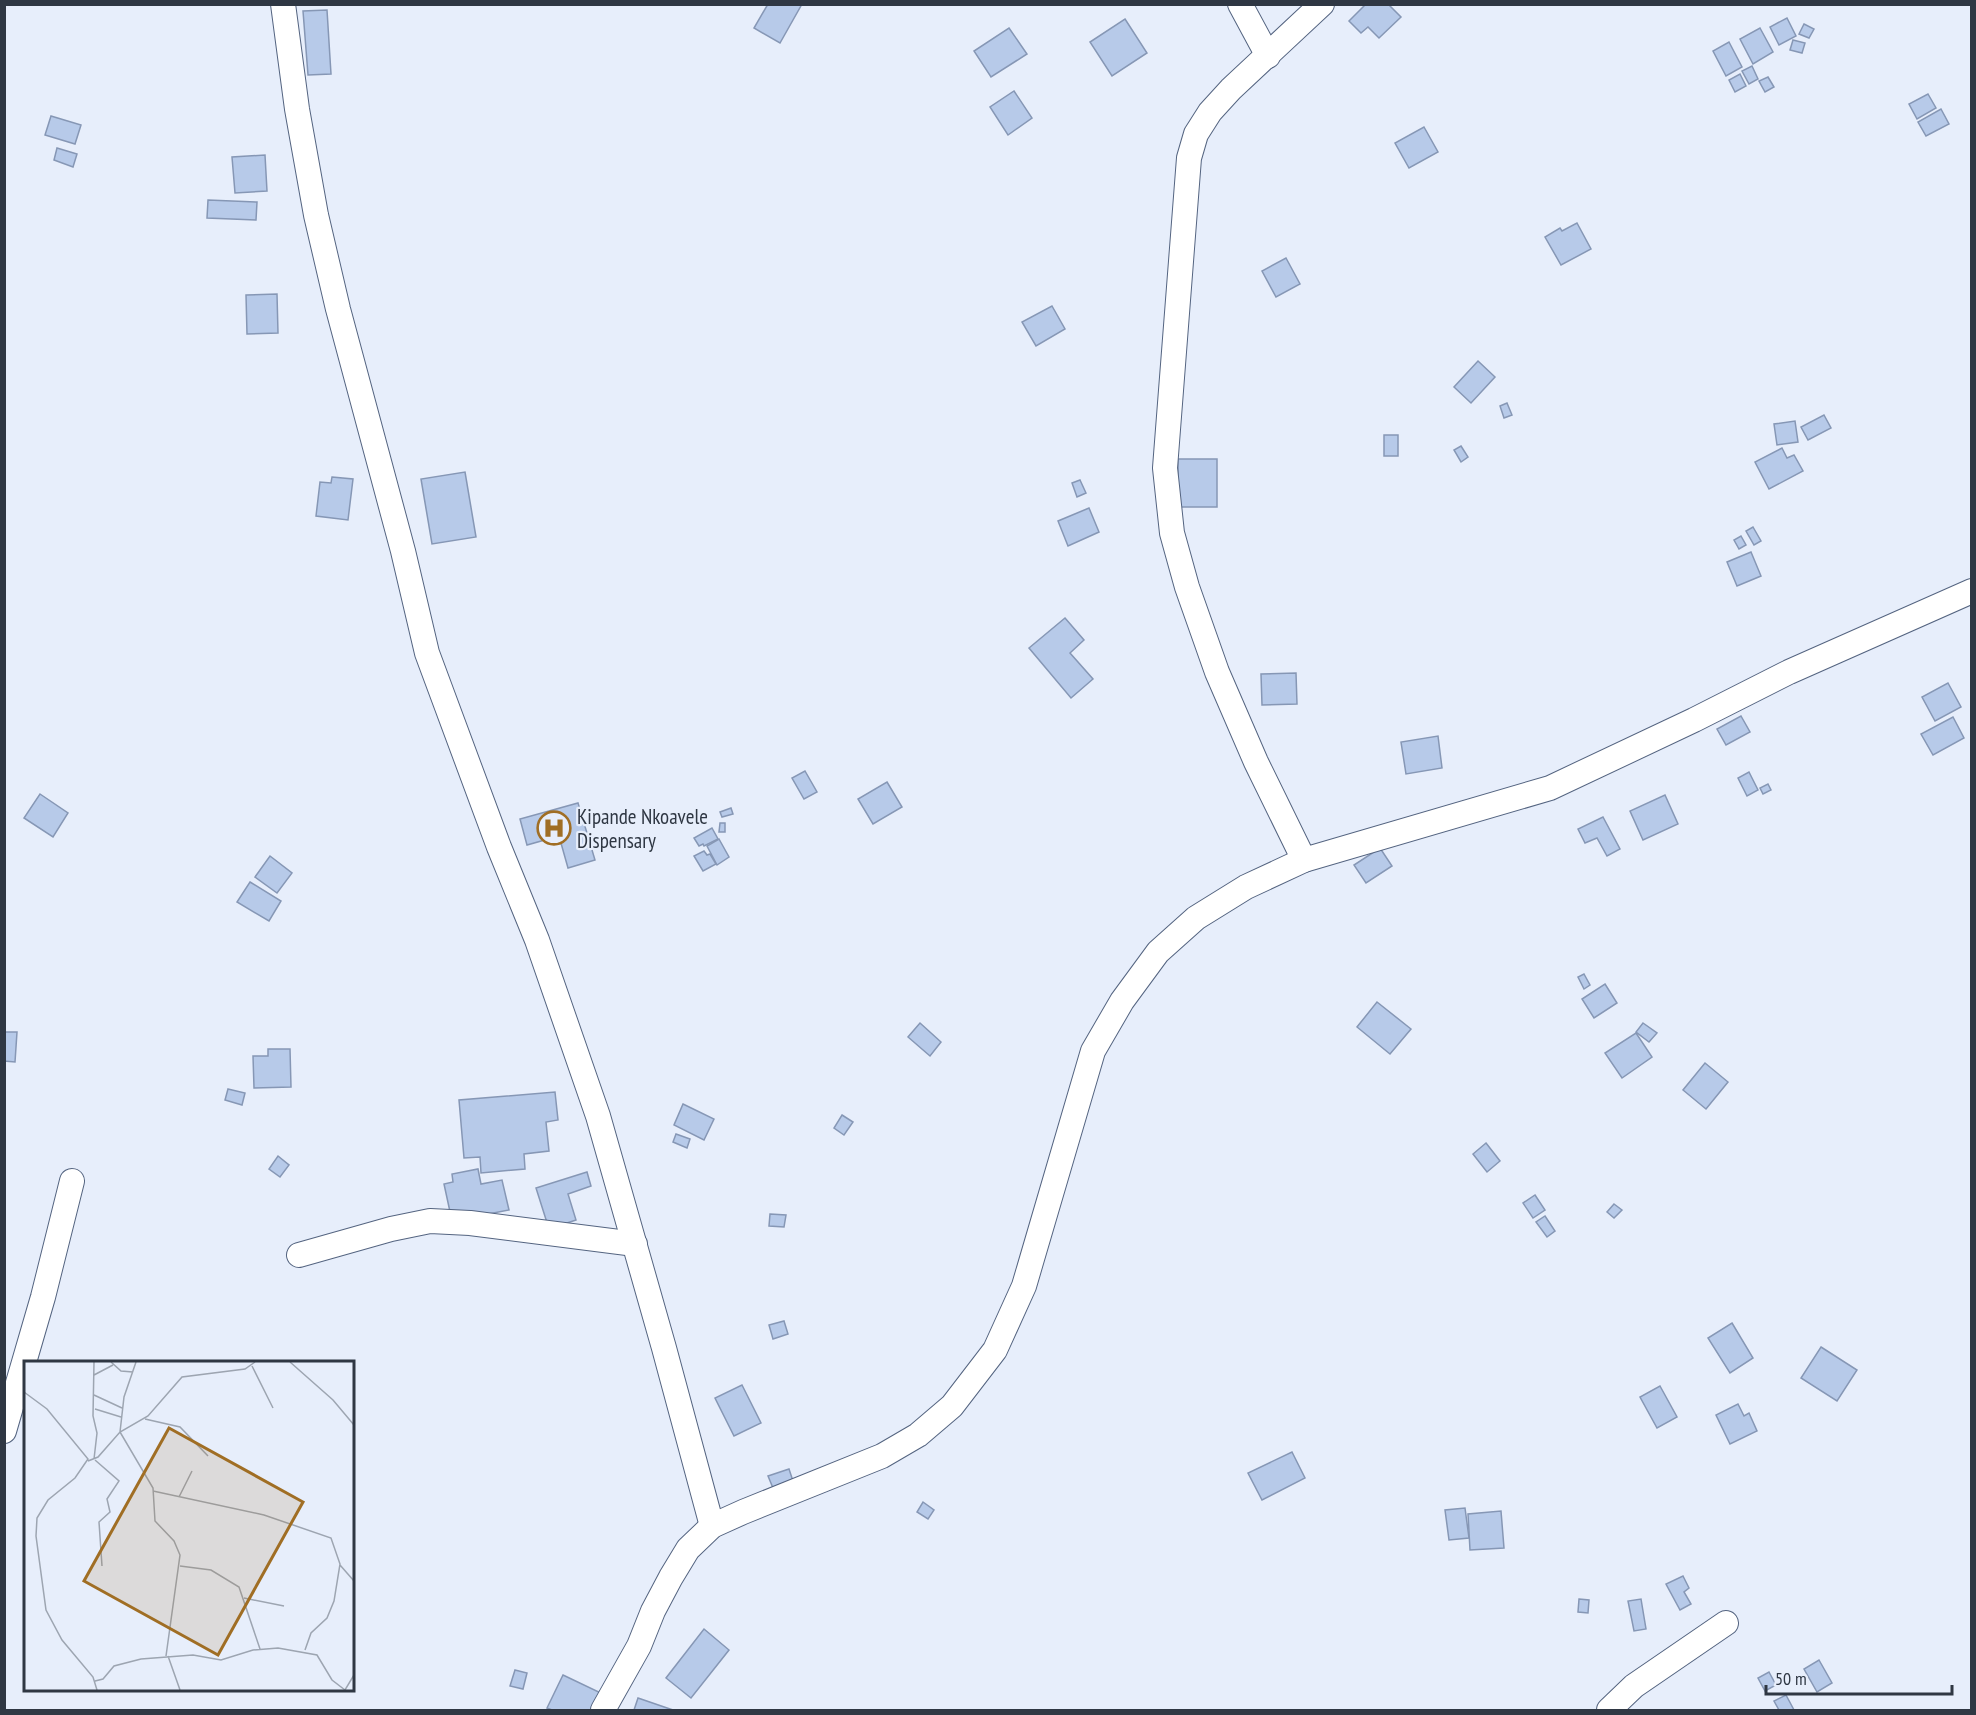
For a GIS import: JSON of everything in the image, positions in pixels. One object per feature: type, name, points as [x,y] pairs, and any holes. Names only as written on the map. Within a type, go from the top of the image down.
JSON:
[{"type":"street","points":[[282,4],[297,109],[316,215],[427,653],[486,814],[537,940],[598,1116],[712,1526]]},
{"type":"street","points":[[1240,4],[1268,56]]},
{"type":"street","points":[[1304,860],[1256,762],[1216,672],[1186,587],[1172,533],[1165,468],[1189,158],[1197,134],[1210,112],[1231,89],[1322,4]]},
{"type":"street","points":[[603,1710],[639,1646],[653,1611],[671,1577],[688,1549],[712,1526],[882,1455],[918,1435],[952,1406],[995,1350],[1024,1286],[1093,1051],[1122,1001],[1158,952],[1196,918],[1246,887],[1304,860],[1550,788],[1789,672],[1971,591]]},
{"type":"street","points":[[24,1361],[72,1181]]},
{"type":"street","points":[[299,1255],[391,1229],[430,1221],[470,1223],[635,1244]]},
{"type":"street","points":[[4,1431],[24,1362]]},
{"type":"street","points":[[1609,1710],[1626,1692],[1726,1623]]},
{"type":"building","points":[[768,4],[802,4],[780,43],[754,28]]},
{"type":"building","points":[[1366,4],[1388,4],[1401,17],[1379,38],[1368,27],[1361,33],[1349,21]]},
{"type":"building","points":[[327,10],[331,74],[308,75],[303,11]]},
{"type":"building","points":[[1787,18],[1796,36],[1779,45],[1770,27]]},
{"type":"building","points":[[1125,19],[1147,53],[1112,76],[1090,42]]},
{"type":"building","points":[[1804,24],[1814,29],[1809,38],[1799,34]]},
{"type":"building","points":[[1009,28],[1027,54],[991,77],[974,51]]},
{"type":"building","points":[[1760,28],[1773,52],[1753,64],[1740,39]]},
{"type":"building","points":[[1793,40],[1805,43],[1802,53],[1790,50]]},
{"type":"building","points":[[1729,42],[1742,67],[1726,76],[1713,51]]},
{"type":"building","points":[[1752,66],[1758,79],[1749,84],[1742,71]]},
{"type":"building","points":[[1740,74],[1746,86],[1735,92],[1729,80]]},
{"type":"building","points":[[1768,77],[1774,87],[1765,92],[1759,81]]},
{"type":"building","points":[[1014,91],[1032,118],[1008,135],[990,107]]},
{"type":"building","points":[[1928,94],[1936,108],[1917,119],[1909,104]]},
{"type":"building","points":[[1941,109],[1949,124],[1926,136],[1918,122]]},
{"type":"building","points":[[51,116],[81,125],[75,144],[45,135]]},
{"type":"building","points":[[1424,127],[1438,152],[1409,168],[1395,143]]},
{"type":"building","points":[[57,148],[77,154],[73,167],[54,160]]},
{"type":"building","points":[[265,155],[267,191],[235,193],[232,157]]},
{"type":"building","points":[[208,200],[257,202],[256,220],[207,218]]},
{"type":"building","points":[[1577,223],[1591,249],[1561,265],[1545,237],[1560,228],[1562,231]]},
{"type":"building","points":[[1286,258],[1300,284],[1276,297],[1262,271]]},
{"type":"building","points":[[277,294],[278,333],[247,334],[246,295]]},
{"type":"building","points":[[1052,306],[1065,329],[1036,346],[1022,322]]},
{"type":"building","points":[[1478,361],[1495,377],[1471,403],[1454,387]]},
{"type":"building","points":[[1507,403],[1512,415],[1504,418],[1500,406]]},
{"type":"building","points":[[1824,415],[1831,428],[1808,440],[1801,427]]},
{"type":"building","points":[[1795,421],[1798,442],[1777,445],[1774,424]]},
{"type":"building","points":[[1384,435],[1398,435],[1398,456],[1384,456]]},
{"type":"building","points":[[1461,446],[1468,457],[1461,462],[1454,450]]},
{"type":"building","points":[[1782,448],[1787,458],[1794,455],[1803,471],[1769,489],[1755,462]]},
{"type":"building","points":[[1178,459],[1217,459],[1217,507],[1178,507]]},
{"type":"building","points":[[465,472],[476,537],[432,544],[421,479]]},
{"type":"building","points":[[332,477],[353,479],[348,520],[316,516],[320,482],[331,483]]},
{"type":"building","points":[[1080,480],[1086,493],[1077,497],[1072,483]]},
{"type":"building","points":[[1089,508],[1099,532],[1068,546],[1058,521]]},
{"type":"building","points":[[1753,527],[1761,541],[1754,545],[1746,531]]},
{"type":"building","points":[[1741,536],[1746,545],[1739,549],[1734,540]]},
{"type":"building","points":[[1751,552],[1761,576],[1737,586],[1727,562]]},
{"type":"building","points":[[1065,618],[1084,640],[1070,653],[1093,679],[1071,698],[1029,648]]},
{"type":"building","points":[[1296,673],[1297,704],[1262,705],[1261,674]]},
{"type":"building","points":[[1948,683],[1961,707],[1935,721],[1922,697]]},
{"type":"building","points":[[1741,716],[1750,732],[1726,745],[1717,729]]},
{"type":"building","points":[[1953,717],[1964,738],[1933,755],[1921,734]]},
{"type":"building","points":[[1438,736],[1442,768],[1406,774],[1401,742]]},
{"type":"building","points":[[805,771],[817,792],[804,799],[792,778]]},
{"type":"building","points":[[1749,772],[1758,790],[1747,796],[1738,778]]},
{"type":"building","points":[[887,782],[902,807],[873,824],[858,799]]},
{"type":"building","points":[[1768,784],[1771,790],[1763,794],[1760,788]]},
{"type":"building","points":[[40,794],[68,813],[53,837],[24,818]]},
{"type":"building","points":[[1665,795],[1678,824],[1643,840],[1630,811]]},
{"type":"building","name":"Kipande Nkoavele Dispensary","points":[[578,803],[595,860],[568,868],[559,836],[527,845],[520,819]]},
{"type":"building","points":[[731,808],[733,814],[722,817],[720,812]]},
{"type":"building","points":[[1603,817],[1620,849],[1607,856],[1597,838],[1585,843],[1578,829]]},
{"type":"building","points":[[720,823],[725,823],[725,832],[719,832]]},
{"type":"building","points":[[712,828],[718,839],[699,846],[694,838]]},
{"type":"building","points":[[719,839],[729,857],[717,865],[707,846]]},
{"type":"building","points":[[1380,848],[1392,866],[1366,883],[1354,865]]},
{"type":"building","points":[[704,851],[707,855],[710,854],[716,864],[703,871],[694,856]]},
{"type":"building","points":[[270,856],[292,873],[277,893],[255,877]]},
{"type":"building","points":[[250,882],[281,901],[269,921],[237,902]]},
{"type":"building","points":[[1584,974],[1590,985],[1584,989],[1578,977]]},
{"type":"building","points":[[1605,984],[1617,1003],[1594,1018],[1582,999]]},
{"type":"building","points":[[1377,1002],[1411,1029],[1390,1054],[1357,1027]]},
{"type":"building","points":[[920,1023],[941,1042],[930,1056],[908,1037]]},
{"type":"building","points":[[1643,1023],[1657,1033],[1649,1042],[1636,1032]]},
{"type":"building","points":[[4,1032],[17,1032],[15,1062],[4,1061]]},
{"type":"building","points":[[1636,1033],[1652,1057],[1622,1078],[1605,1053]]},
{"type":"building","points":[[268,1049],[290,1049],[291,1087],[254,1088],[253,1056],[268,1056]]},
{"type":"building","points":[[1705,1063],[1728,1082],[1706,1109],[1683,1090]]},
{"type":"building","points":[[228,1089],[245,1093],[242,1105],[225,1100]]},
{"type":"building","points":[[555,1092],[558,1120],[546,1122],[549,1151],[524,1154],[525,1169],[481,1173],[480,1157],[464,1158],[459,1100]]},
{"type":"building","points":[[683,1104],[714,1119],[704,1140],[674,1125]]},
{"type":"building","points":[[842,1115],[853,1122],[844,1135],[834,1128]]},
{"type":"building","points":[[676,1134],[690,1139],[687,1148],[673,1142]]},
{"type":"building","points":[[1486,1143],[1500,1161],[1487,1172],[1473,1154]]},
{"type":"building","points":[[278,1156],[289,1165],[280,1177],[269,1169]]},
{"type":"building","points":[[478,1169],[481,1184],[502,1180],[509,1210],[452,1221],[444,1184],[453,1182],[452,1174]]},
{"type":"building","points":[[587,1172],[591,1186],[568,1194],[576,1220],[549,1229],[536,1188]]},
{"type":"building","points":[[1535,1195],[1545,1210],[1533,1218],[1523,1203]]},
{"type":"building","points":[[1614,1204],[1622,1210],[1614,1218],[1607,1212]]},
{"type":"building","points":[[770,1214],[786,1215],[784,1227],[769,1226]]},
{"type":"building","points":[[1545,1216],[1555,1231],[1547,1237],[1536,1222]]},
{"type":"building","points":[[784,1321],[788,1334],[773,1339],[769,1325]]},
{"type":"building","points":[[1732,1323],[1753,1358],[1730,1373],[1708,1338]]},
{"type":"building","points":[[1821,1347],[1857,1370],[1837,1401],[1801,1378]]},
{"type":"building","points":[[742,1385],[761,1423],[734,1436],[715,1398]]},
{"type":"building","points":[[1660,1386],[1677,1417],[1657,1428],[1640,1397]]},
{"type":"building","points":[[1738,1404],[1744,1416],[1749,1413],[1757,1431],[1730,1444],[1716,1415]]},
{"type":"building","points":[[1292,1452],[1305,1478],[1262,1500],[1248,1473]]},
{"type":"building","points":[[789,1469],[793,1481],[773,1488],[768,1476]]},
{"type":"building","points":[[923,1502],[934,1510],[928,1519],[917,1512]]},
{"type":"building","points":[[1465,1508],[1469,1538],[1449,1540],[1445,1510]]},
{"type":"building","points":[[1501,1511],[1504,1548],[1470,1550],[1468,1514]]},
{"type":"building","points":[[1683,1576],[1689,1588],[1684,1592],[1691,1604],[1680,1610],[1666,1584]]},
{"type":"building","points":[[1579,1599],[1589,1600],[1588,1613],[1578,1612]]},
{"type":"building","points":[[1641,1599],[1646,1629],[1634,1631],[1628,1601]]},
{"type":"building","points":[[704,1629],[729,1650],[691,1698],[666,1678]]},
{"type":"building","points":[[1819,1660],[1832,1683],[1817,1692],[1804,1669]]},
{"type":"building","points":[[515,1670],[527,1673],[523,1689],[510,1686]]},
{"type":"building","points":[[1769,1672],[1776,1685],[1765,1691],[1758,1678]]},
{"type":"building","points":[[563,1675],[603,1694],[595,1710],[547,1708]]},
{"type":"building","points":[[1786,1695],[1794,1710],[1779,1710],[1774,1701]]},
{"type":"building","points":[[638,1698],[673,1710],[634,1710]]},
{"type":"place","name":"Kipande Nkoavele Dispensary","points":[[554,828]]}]
